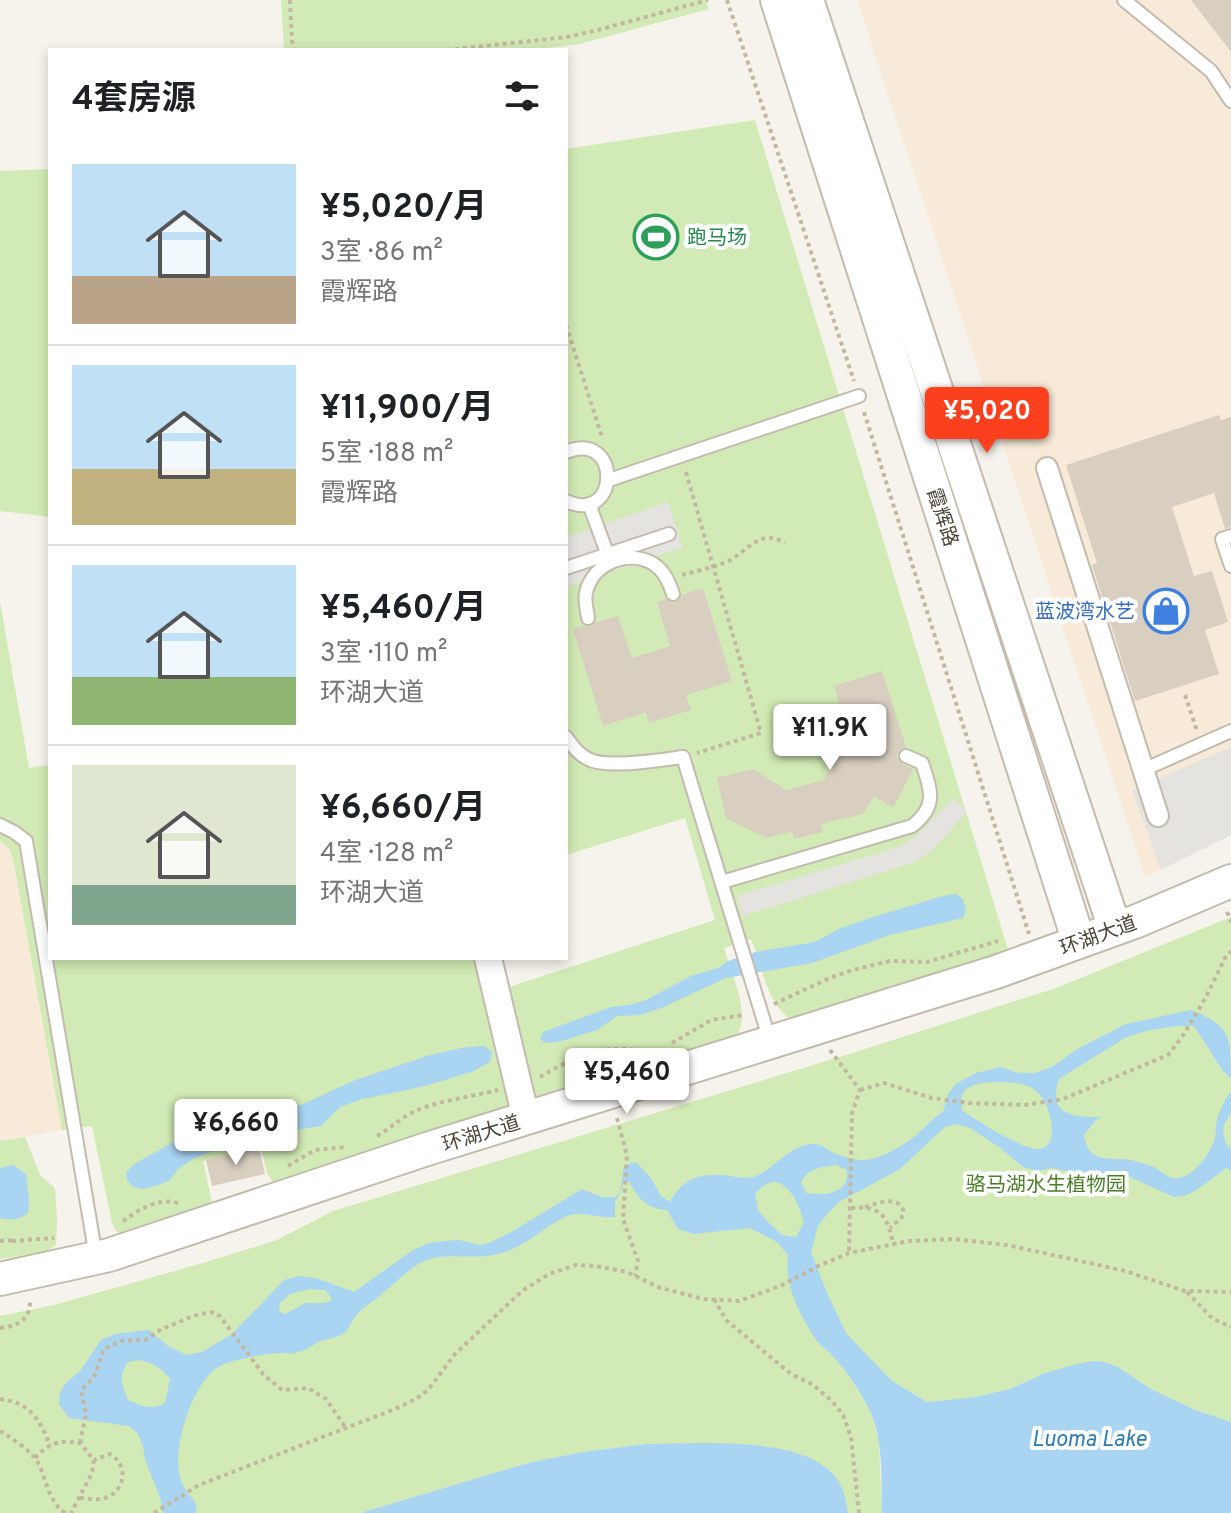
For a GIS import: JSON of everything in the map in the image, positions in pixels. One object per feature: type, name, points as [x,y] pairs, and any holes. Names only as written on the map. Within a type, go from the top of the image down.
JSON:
[{"type":"street","name":"霞辉路","points":[[777,0],[1079,942]]},
{"type":"street","name":"霞辉路","points":[[807,0],[1115,929]]},
{"type":"street","points":[[1047,468],[1158,816]]},
{"type":"street","name":"环湖大道","points":[[15,1284],[526,1118],[996,972],[1137,921],[1231,881]]},
{"type":"street","points":[[488,960],[526,1118]]},
{"type":"lane","points":[[1124,0],[1227,85],[1231,101]]},
{"type":"lane","points":[[609,480],[859,396]]},
{"type":"lane","points":[[568,451],[582,449],[599,455],[605,462],[609,480],[602,495],[589,504],[574,505],[568,502]]},
{"type":"lane","points":[[589,504],[609,558]]},
{"type":"lane","points":[[568,568],[609,558],[669,534]]},
{"type":"lane","points":[[1231,536],[1222,539],[1231,566]]},
{"type":"lane","points":[[609,558],[640,558],[654,564],[668,578],[673,594]]},
{"type":"lane","points":[[588,618],[585,596],[589,582],[609,558]]},
{"type":"lane","points":[[1143,770],[1231,731]]},
{"type":"lane","points":[[568,740],[591,762],[619,763],[683,757],[770,1041]]},
{"type":"lane","points":[[722,882],[912,826],[927,811],[931,800],[930,787],[922,763],[906,756]]},
{"type":"lane","points":[[0,825],[26,841],[96,1257]]},
{"type":"path","points":[[290,0],[294,48]]},
{"type":"path","points":[[465,48],[567,37],[708,0]]},
{"type":"path","points":[[727,0],[859,396],[1037,957]]},
{"type":"path","points":[[568,331],[599,424],[602,438],[599,455]]},
{"type":"path","points":[[681,455],[761,733],[683,757]]},
{"type":"path","points":[[668,578],[713,566],[734,557],[753,542],[773,538],[785,543]]},
{"type":"path","points":[[1185,695],[1201,745]]},
{"type":"path","points":[[860,1090],[884,1083],[932,1098],[970,1103],[1025,1105],[1063,1099],[1168,1055],[1182,1037],[1227,954],[1231,952]]},
{"type":"path","points":[[814,1029],[860,1090]]},
{"type":"path","points":[[849,1253],[852,1113],[860,1090]]},
{"type":"path","points":[[614,1110],[627,1156],[623,1219],[638,1261],[635,1276]]},
{"type":"path","points":[[850,1208],[895,1201],[904,1212],[890,1228]]},
{"type":"path","points":[[865,1207],[876,1209],[885,1218],[893,1244]]},
{"type":"path","points":[[154,1513],[199,1485],[416,1399],[428,1390],[455,1354],[522,1291],[549,1274],[576,1265],[627,1272],[658,1287],[703,1299],[739,1301],[780,1286],[849,1253],[909,1241],[953,1239],[1007,1245],[1125,1271],[1185,1291],[1231,1292]]},
{"type":"path","points":[[0,1241],[32,1240]]},
{"type":"path","points":[[0,1328],[22,1323],[31,1309],[15,1284]]},
{"type":"path","points":[[1185,1291],[1213,1319],[1231,1327]]},
{"type":"path","points":[[714,1299],[726,1320],[791,1374],[812,1384],[843,1415],[851,1437],[859,1513]]},
{"type":"path","points":[[80,1443],[86,1414],[81,1391],[94,1377],[104,1349],[121,1341],[145,1340],[193,1316],[211,1312],[220,1316],[230,1327],[263,1374],[282,1390],[308,1388],[326,1399],[346,1428]]},
{"type":"path","points":[[0,1392],[2,1399],[25,1406],[39,1420],[50,1445]]},
{"type":"path","points":[[0,1431],[35,1458],[49,1494],[61,1510],[68,1513],[80,1498],[92,1473],[94,1460],[80,1443],[67,1441],[45,1447],[35,1458]]},
{"type":"path","points":[[80,1498],[101,1500],[116,1493],[122,1484],[122,1469],[117,1458],[110,1454],[94,1460]]},
{"type":"shaded area","points":[[857,0],[1231,0],[1231,835],[1145,877]]},
{"type":"shaded area","points":[[668,502],[683,547],[568,586],[568,536]]},
{"type":"shaded area","points":[[1231,747],[1231,835],[1161,870],[1132,790]]},
{"type":"shaded area","points":[[953,799],[967,811],[941,841],[915,862],[743,916],[737,896],[898,847],[915,837]]},
{"type":"shaded area","points":[[0,841],[13,857],[62,1130],[0,1141]]},
{"type":"green space","points":[[281,0],[705,0],[709,9],[579,44],[546,48],[284,48]]},
{"type":"green space","points":[[755,120],[1010,956],[799,1023],[788,1017],[773,998],[751,939],[724,948],[742,1017],[740,1030],[730,1041],[538,1105],[531,1098],[506,988],[715,920],[685,818],[568,854],[568,149]]},
{"type":"green space","points":[[48,169],[48,517],[0,511],[0,171]]},
{"type":"green space","points":[[0,602],[29,768],[48,765],[48,960],[481,960],[515,1109],[274,1184],[267,1173],[261,1147],[203,1161],[213,1207],[117,1232],[112,1223],[92,1126],[62,1130],[13,858],[0,841]]},
{"type":"green space","name":"骆马湖水生植物园","points":[[1231,917],[1231,1422],[1193,1409],[1151,1389],[1118,1367],[1045,1373],[1010,1389],[976,1397],[927,1402],[892,1381],[871,1412],[879,1442],[882,1513],[848,1513],[845,1499],[772,1447],[646,1444],[528,1463],[360,1513],[0,1513],[0,1316],[54,1305],[203,1263],[277,1240],[333,1211],[1056,988]]},
{"type":"green space","points":[[25,1137],[40,1175],[55,1188],[56,1245],[45,1252],[0,1259],[0,1141]]},
{"type":"water","points":[[956,894],[963,899],[966,910],[963,918],[890,935],[812,963],[726,978],[659,1009],[640,1015],[617,1016],[597,1030],[562,1041],[550,1043],[540,1039],[543,1032],[611,1007],[646,1000],[728,961],[755,952],[815,942],[839,929],[873,917]]},
{"type":"water","name":"Luoma Lake","points":[[1191,1010],[1204,1016],[1226,1035],[1231,1078],[1223,1071],[1194,1026],[1159,1029],[1125,1038],[1059,1079],[1057,1101],[1065,1112],[1102,1117],[1084,1135],[1088,1148],[1096,1156],[1140,1162],[1173,1178],[1187,1176],[1209,1151],[1215,1138],[1218,1115],[1231,1091],[1231,1113],[1223,1132],[1231,1149],[1231,1171],[1226,1168],[1198,1189],[1185,1196],[1174,1197],[1121,1173],[1075,1173],[1052,1168],[1037,1171],[1023,1167],[970,1128],[957,1124],[945,1127],[900,1169],[839,1202],[818,1226],[811,1252],[846,1333],[892,1381],[927,1402],[976,1397],[1010,1389],[1045,1373],[1093,1361],[1118,1367],[1151,1389],[1193,1409],[1231,1422],[1231,1513],[882,1513],[881,1460],[874,1421],[852,1380],[817,1341],[805,1321],[788,1278],[788,1255],[777,1242],[750,1228],[694,1234],[678,1229],[667,1210],[644,1202],[629,1181],[623,1182],[621,1191],[615,1202],[615,1217],[573,1214],[507,1251],[488,1256],[429,1259],[414,1267],[362,1309],[339,1336],[298,1352],[235,1361],[211,1372],[193,1399],[181,1434],[178,1467],[181,1480],[197,1506],[195,1513],[163,1513],[143,1446],[138,1434],[129,1426],[69,1418],[59,1404],[65,1384],[81,1370],[101,1340],[115,1334],[149,1330],[168,1346],[186,1355],[202,1352],[232,1334],[284,1280],[299,1276],[316,1278],[354,1292],[413,1250],[429,1243],[459,1240],[479,1245],[489,1243],[582,1189],[601,1197],[616,1197],[620,1191],[624,1165],[636,1162],[651,1178],[661,1196],[670,1202],[690,1180],[711,1175],[756,1176],[798,1147],[806,1145],[820,1145],[836,1154],[855,1159],[879,1157],[910,1140],[943,1112],[948,1094],[956,1084],[976,1073],[1001,1067],[1018,1073],[1035,1073],[1052,1067],[1077,1049],[1126,1024]],"holes":[[[1001,1082],[1024,1085],[1040,1095],[1052,1125],[1046,1146],[1040,1149],[1024,1146],[962,1110],[962,1096],[969,1087]],[[836,1165],[847,1170],[847,1178],[834,1192],[806,1193],[801,1182],[816,1169]],[[774,1181],[794,1197],[804,1222],[796,1237],[782,1235],[758,1210],[755,1193]],[[309,1289],[325,1290],[331,1297],[331,1301],[306,1303],[285,1314],[279,1311],[280,1303],[290,1294]],[[140,1360],[164,1372],[170,1379],[165,1403],[151,1407],[128,1400],[122,1381],[128,1362]]]},
{"type":"water","points":[[484,1046],[492,1052],[490,1062],[474,1071],[425,1086],[359,1100],[340,1107],[321,1126],[275,1130],[243,1138],[193,1159],[178,1169],[170,1180],[159,1185],[144,1189],[133,1187],[127,1180],[126,1172],[136,1163],[188,1134],[241,1112],[274,1111],[303,1104],[353,1081],[430,1055]]},
{"type":"water","points":[[13,1165],[26,1174],[28,1213],[18,1218],[0,1218],[0,1168]]},
{"type":"water","points":[[646,1444],[748,1444],[800,1454],[821,1464],[836,1478],[843,1490],[848,1513],[360,1513],[528,1463]]},
{"type":"building","points":[[1191,0],[1231,0],[1231,52]]},
{"type":"building","points":[[1219,415],[1221,420],[1231,417],[1231,527],[1225,529],[1214,493],[1172,507],[1194,576],[1212,571],[1228,622],[1205,630],[1219,674],[1135,701],[1092,565],[1097,563],[1066,465]]},
{"type":"building","points":[[703,588],[732,681],[686,695],[691,710],[649,723],[646,712],[603,726],[573,629],[590,627],[596,622],[618,616],[632,658],[670,646],[657,602],[666,599],[675,603],[682,595]]},
{"type":"building","points":[[882,671],[906,747],[898,752],[897,758],[913,769],[893,808],[874,796],[863,814],[821,824],[823,832],[794,839],[792,832],[766,838],[726,818],[717,778],[753,769],[786,790],[824,780],[846,725],[834,686]]},
{"type":"building","points":[[259,1148],[265,1174],[212,1186],[206,1160]]},
{"type":"place","name":"跑马场","points":[[656,237]]},
{"type":"place","name":"蓝波湾水艺","points":[[1166,611]]}]
